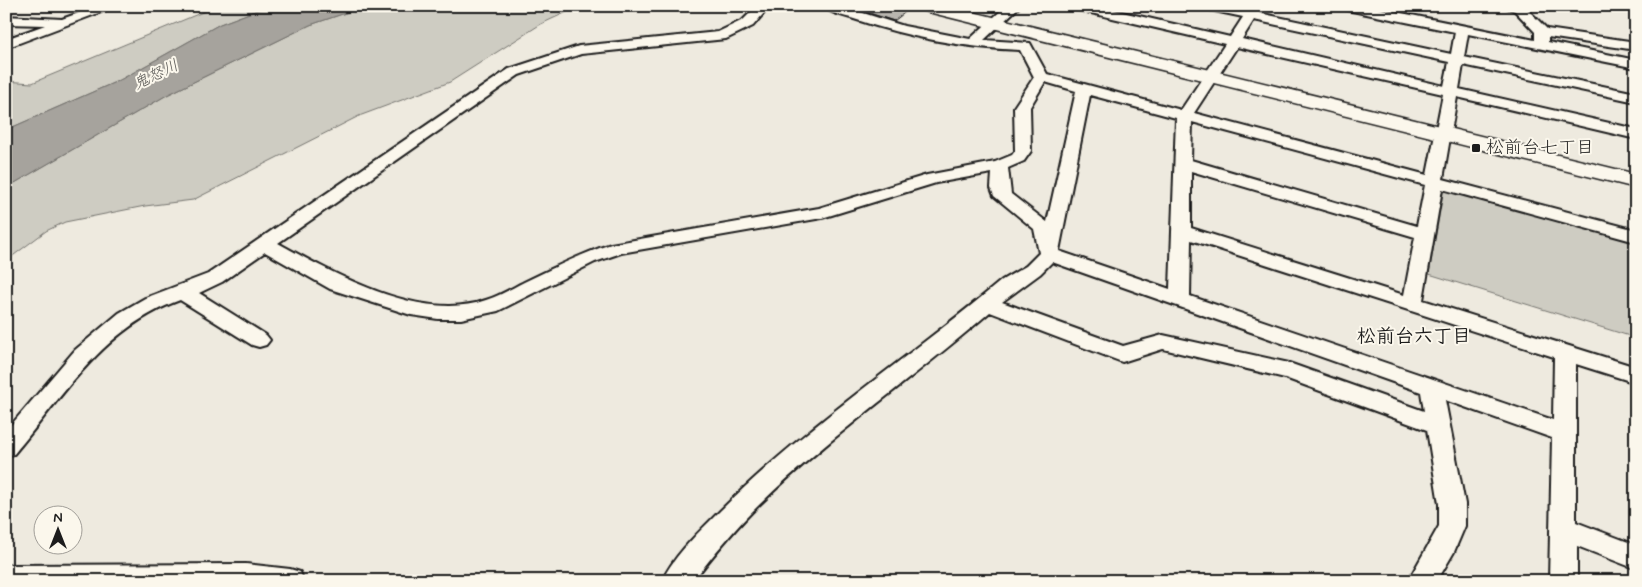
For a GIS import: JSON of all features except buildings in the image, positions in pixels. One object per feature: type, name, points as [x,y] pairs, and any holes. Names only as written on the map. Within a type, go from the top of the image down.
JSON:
[{"type":"street","points":[[6,44],[111,6]]},
{"type":"street","points":[[6,446],[90,347],[110,328],[132,312],[159,298],[182,292],[215,278],[514,72],[579,50],[721,36],[748,23],[764,6]]},
{"type":"street","points":[[828,6],[884,26],[928,37],[972,43],[1025,46],[1040,77],[1636,236]]},
{"type":"street","points":[[926,6],[1636,181]]},
{"type":"street","points":[[972,43],[1014,6]]},
{"type":"street","points":[[1078,6],[1636,134]]},
{"type":"street","points":[[1209,6],[1254,11],[1457,60],[1636,98]]},
{"type":"street","points":[[1347,6],[1462,30],[1542,39],[1636,46]]},
{"type":"street","points":[[1515,7],[1542,39],[1636,64]]},
{"type":"street","points":[[1180,298],[1184,116],[1254,11]]},
{"type":"street","points":[[6,20],[67,22]]},
{"type":"street","points":[[1412,305],[1462,30]]},
{"type":"street","points":[[265,244],[337,284],[418,310],[461,312],[491,306],[582,260],[618,248],[822,213],[933,179],[1000,166],[1018,158],[1023,151],[1022,106],[1040,77]]},
{"type":"street","points":[[676,581],[697,552],[751,494],[798,453],[1009,285],[1033,270],[1049,254],[1084,89]]},
{"type":"street","points":[[1182,163],[1425,234]]},
{"type":"street","points":[[1000,166],[1000,188],[1003,196],[1041,226],[1045,233],[1049,254]]},
{"type":"street","points":[[1181,231],[1636,375]]},
{"type":"street","points":[[1049,254],[1564,433]]},
{"type":"street","points":[[182,292],[259,340]]},
{"type":"street","points":[[987,304],[1122,354],[1163,342],[1289,372],[1438,425]]},
{"type":"street","points":[[1563,581],[1565,353]]},
{"type":"street","points":[[1422,581],[1445,544],[1452,526],[1452,504],[1430,386]]},
{"type":"street","points":[[1564,529],[1636,557]]},
{"type":"street","points":[[6,577],[246,576],[290,581]]},
{"type":"shaded area","points":[[207,6],[268,6],[220,24],[120,80],[6,130],[6,81],[32,83],[210,9]]},
{"type":"shaded area","points":[[366,6],[580,6],[541,24],[450,82],[359,116],[193,200],[145,206],[65,222],[46,231],[6,261],[6,188],[167,95],[310,25]]},
{"type":"shaded area","points":[[1444,188],[1636,239],[1636,338],[1429,274]]},
{"type":"water","name":"鬼怒川","points":[[268,6],[366,6],[310,25],[167,95],[6,188],[6,130],[120,80],[220,24]]},
{"type":"place","name":"松前台七丁目","points":[[1476,148]]},
{"type":"district","name":"松前台六丁目","points":[[1414,336]]}]
